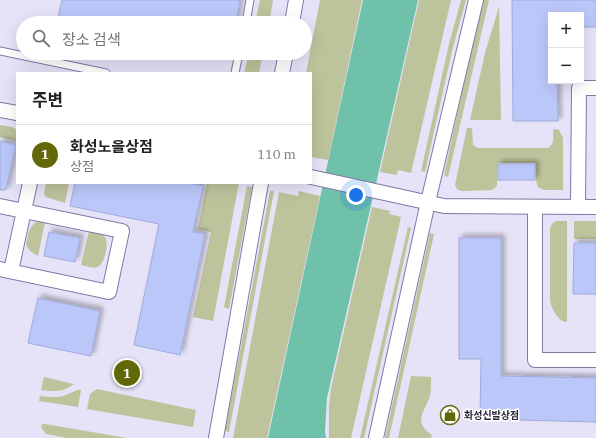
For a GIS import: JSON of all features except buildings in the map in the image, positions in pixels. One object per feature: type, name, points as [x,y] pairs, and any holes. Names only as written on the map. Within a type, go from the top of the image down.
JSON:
[{"type":"street","points":[[293,16],[296,0]]},
{"type":"street","points":[[376,438],[428,202],[476,0]]},
{"type":"street","points":[[282,72],[285,60]]},
{"type":"street","points":[[578,207],[578,88],[596,88]]},
{"type":"street","points":[[0,110],[16,113]]},
{"type":"street","points":[[312,177],[391,195],[455,207],[596,207]]},
{"type":"street","points":[[0,206],[24,211],[122,231],[109,292],[6,270],[24,211],[30,184]]},
{"type":"street","points":[[216,438],[261,184]]},
{"type":"street","points":[[535,207],[535,360],[596,360]]},
{"type":"lane","points":[[247,16],[250,0]]},
{"type":"lane","points":[[0,50],[16,53]]},
{"type":"lane","points":[[46,60],[101,72]]},
{"type":"lane","points":[[235,72],[238,60]]},
{"type":"shaded area","points":[[260,0],[273,0],[270,16],[257,16]]},
{"type":"shaded area","points":[[320,0],[362,0],[328,160],[312,157],[312,72],[306,72],[308,60],[312,60],[312,42]]},
{"type":"shaded area","points":[[363,0],[418,0],[327,398],[326,438],[268,438]]},
{"type":"shaded area","points":[[419,0],[451,0],[411,173],[398,170],[397,175],[380,172]]},
{"type":"shaded area","points":[[461,0],[466,0],[452,51],[425,172],[421,171],[449,44]]},
{"type":"shaded area","points":[[484,0],[489,0],[448,177],[444,175],[472,47]]},
{"type":"shaded area","points":[[499,7],[501,120],[470,120],[485,53]]},
{"type":"shaded area","points":[[247,60],[262,60],[259,72],[244,72]]},
{"type":"shaded area","points":[[0,125],[12,127],[16,129],[16,141],[0,137]]},
{"type":"shaded area","points":[[467,128],[472,128],[473,145],[478,148],[548,148],[553,142],[553,129],[559,130],[563,138],[563,190],[544,190],[538,187],[536,181],[535,163],[498,163],[497,186],[492,190],[461,191],[457,189],[455,185]]},
{"type":"shaded area","points":[[46,184],[69,184],[65,203],[46,197],[44,194]]},
{"type":"shaded area","points":[[207,184],[239,184],[213,321],[193,317],[211,232],[198,229]]},
{"type":"shaded area","points":[[247,186],[252,187],[229,309],[224,307]]},
{"type":"shaded area","points":[[270,191],[274,191],[229,432],[225,431]]},
{"type":"shaded area","points":[[299,191],[320,196],[267,438],[233,438],[279,192],[298,196]]},
{"type":"shaded area","points":[[372,207],[390,211],[389,214],[401,217],[351,438],[329,438],[329,405],[331,388]]},
{"type":"shaded area","points":[[556,221],[567,221],[567,322],[558,317],[553,310],[550,300],[550,229],[552,224]]},
{"type":"shaded area","points":[[574,221],[596,221],[596,239],[574,239]]},
{"type":"shaded area","points":[[37,222],[45,222],[38,256],[30,251],[26,245],[30,229]]},
{"type":"shaded area","points":[[408,227],[411,228],[364,438],[360,438]]},
{"type":"shaded area","points":[[89,231],[97,232],[104,236],[107,243],[104,258],[100,265],[95,268],[81,265]]},
{"type":"shaded area","points":[[430,233],[434,234],[389,438],[385,438]]},
{"type":"shaded area","points":[[411,376],[431,377],[430,396],[421,421],[426,430],[432,435],[431,438],[398,438]]},
{"type":"shaded area","points":[[44,377],[74,384],[59,391],[41,390]]},
{"type":"shaded area","points":[[97,389],[196,410],[193,427],[87,409],[90,394]]},
{"type":"shaded area","points":[[77,390],[81,390],[78,407],[39,401],[40,396],[59,397]]},
{"type":"shaded area","points":[[42,424],[127,438],[67,438],[46,434],[41,427]]},
{"type":"place","name":"화성노을상점","points":[[127,373]]},
{"type":"place","name":"화성신발상점","points":[[450,415]]}]
